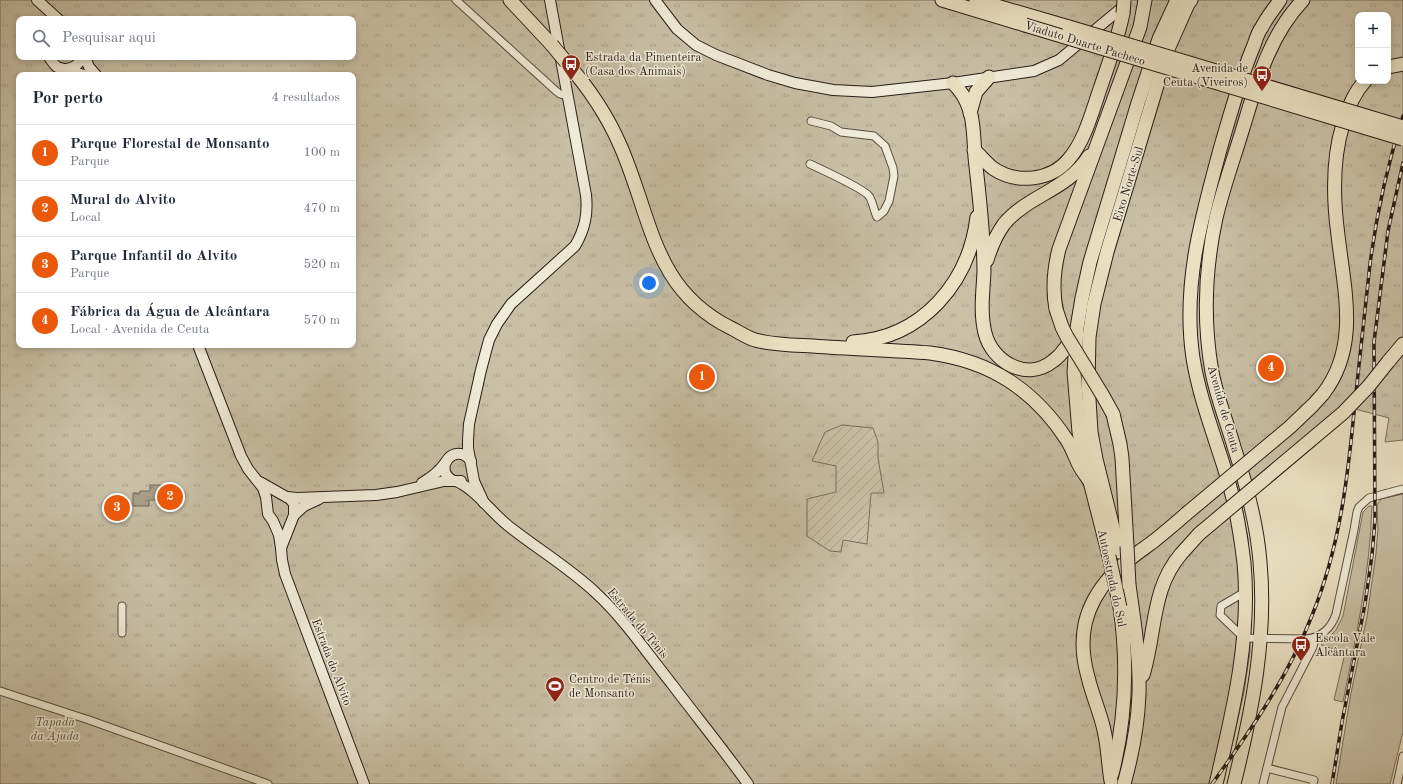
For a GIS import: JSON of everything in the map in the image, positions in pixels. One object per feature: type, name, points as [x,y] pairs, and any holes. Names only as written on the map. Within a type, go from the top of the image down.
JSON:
[{"type":"highway","points":[[510,0],[579,77],[606,117],[620,145],[658,249],[672,277],[691,301],[711,317],[744,336],[768,342],[822,347],[930,353],[954,357],[981,365],[1009,381],[1038,403],[1064,437],[1091,483]]},
{"type":"highway","points":[[1010,0],[1032,20]]},
{"type":"highway","points":[[974,150],[993,168],[1015,178],[1023,179],[1052,173],[1069,160],[1085,130],[1113,50],[1123,13],[1124,0]]},
{"type":"highway","points":[[1118,552],[1122,458],[1120,444],[1112,414],[1065,332],[1056,309],[1054,289],[1055,264],[1071,215],[1140,27],[1145,0]]},
{"type":"highway","name":"Eixo Norte-Sul","points":[[1074,372],[1077,328],[1090,262],[1159,39],[1177,0]]},
{"type":"highway","name":"Eixo Norte-Sul","points":[[1088,373],[1089,337],[1094,304],[1100,280],[1169,45],[1191,0]]},
{"type":"highway","name":"Avenida de Ceuta","points":[[1216,784],[1240,672],[1244,638],[1244,564],[1238,521],[1230,488],[1206,409],[1193,358],[1190,305],[1192,272],[1203,213],[1244,66],[1261,27],[1280,0]]},
{"type":"highway","name":"Avenida de Ceuta","points":[[1234,784],[1254,695],[1261,638],[1262,597],[1257,540],[1244,482],[1212,375],[1207,333],[1206,302],[1208,272],[1216,217],[1262,67],[1273,41],[1294,10],[1303,0]]},
{"type":"highway","name":"Viaduto Duarte Pacheco","points":[[944,1],[1032,20],[1403,127]]},
{"type":"highway","name":"Viaduto Duarte Pacheco","points":[[979,1],[1032,20],[1403,139]]},
{"type":"highway","points":[[970,113],[976,92],[989,78]]},
{"type":"highway","points":[[953,83],[962,92],[970,113],[983,234],[984,273],[982,308],[985,332],[992,349],[1001,360],[1016,368],[1029,370],[1035,369],[1047,365],[1057,358],[1077,328]]},
{"type":"highway","points":[[1110,782],[1107,745],[1103,726],[1083,655],[1082,642],[1086,618],[1095,597],[1112,575],[1126,562],[1156,540],[1313,406],[1334,378],[1344,350],[1347,326],[1346,302],[1334,190],[1337,148],[1350,103],[1358,88],[1362,84]]},
{"type":"highway","points":[[984,273],[992,243],[1004,224],[1022,208],[1073,176],[1085,163],[1099,140]]},
{"type":"highway","points":[[733,329],[750,335],[773,339],[827,343],[864,342],[877,339],[918,320],[937,304],[957,278],[970,251],[979,193]]},
{"type":"highway","points":[[1191,336],[1207,333]]},
{"type":"highway","points":[[1139,692],[1150,646],[1156,609],[1162,588],[1167,573],[1181,554],[1199,534],[1344,412],[1403,344]]},
{"type":"highway","name":"Autoestrada do Sul","points":[[1074,372],[1079,432],[1084,458],[1091,483],[1118,552],[1129,585],[1137,642],[1139,692],[1136,728],[1124,784]]},
{"type":"highway","name":"Autoestrada do Sul","points":[[1088,373],[1088,400],[1093,445],[1118,552],[1120,607],[1124,654],[1124,704],[1118,750],[1110,782]]},
{"type":"main road","points":[[37,0],[55,16]]},
{"type":"main road","points":[[415,487],[434,476],[459,447],[469,424],[489,340],[496,324],[512,304],[575,246],[584,229],[587,209],[586,195],[550,0]]},
{"type":"main road","points":[[655,0],[678,29],[696,45],[716,55],[795,83],[833,90],[872,92],[953,83],[1034,71],[1059,60],[1113,16],[1130,0]]},
{"type":"main road","points":[[46,7],[50,16]]},
{"type":"main road","points":[[51,60],[54,64],[62,69],[75,72]]},
{"type":"main road","points":[[66,69],[75,66],[81,60]]},
{"type":"main road","points":[[85,60],[93,72]]},
{"type":"main road","name":"Estrada do Alvito","points":[[199,348],[241,456],[248,469],[265,492],[268,514],[279,534],[285,574],[364,784]]},
{"type":"main road","name":"Estrada do Ténis","points":[[469,424],[468,448],[474,481],[484,503]]},
{"type":"main road","points":[[268,506],[275,497],[285,496],[297,498],[376,495],[397,492],[415,487],[460,481],[467,478],[472,472],[468,458],[462,454],[458,454],[448,459],[445,470],[448,476],[455,481]]},
{"type":"main road","name":"Estrada do Alvito","points":[[258,481],[285,496]]},
{"type":"main road","name":"Estrada do Ténis","points":[[455,481],[468,488],[510,528],[571,572],[603,600],[643,647],[748,784]]},
{"type":"main road","points":[[285,496],[294,504],[293,517]]},
{"type":"main road","points":[[273,521],[281,524],[289,521],[304,506],[325,497]]},
{"type":"main road","name":"Estrada do Alvito","points":[[281,548],[293,517]]},
{"type":"street","points":[[456,0],[556,91],[567,96]]},
{"type":"street","points":[[810,164],[866,193],[869,196],[877,217],[884,211],[892,193],[894,176],[893,168],[885,146],[874,136],[841,132],[831,126],[811,121]]},
{"type":"street","points":[[1245,592],[1221,606],[1220,615],[1244,638],[1305,639],[1315,638],[1328,630],[1335,618],[1340,600],[1359,507],[1369,498],[1403,489]]},
{"type":"street","points":[[122,606],[122,633]]},
{"type":"street","points":[[1263,784],[1282,707],[1314,647],[1315,638]]},
{"type":"street","points":[[0,691],[89,720],[268,784]]},
{"type":"street","points":[[1396,784],[1403,756]]},
{"type":"street","points":[[1267,768],[1314,780],[1313,784]]},
{"type":"green space","name":"Tapada da Ajuda","points":[[0,0],[1403,0],[1403,440],[1385,442],[1389,418],[1355,409],[1311,449],[1242,507],[1248,538],[1251,579],[1250,652],[1244,692],[1223,784],[0,784]]},
{"type":"green space","points":[[842,425],[873,428],[878,442],[878,458],[884,493],[871,493],[867,544],[843,540],[841,552],[830,551],[807,536],[807,499],[836,492],[836,466],[812,461],[825,432]]},
{"type":"green space","points":[[1403,494],[1403,732],[1390,784],[1336,784],[1351,693],[1367,617],[1376,553],[1378,528],[1377,505],[1381,499]]},
{"type":"green space","points":[[1369,506],[1372,506],[1371,531],[1365,580],[1343,702],[1334,700],[1345,653],[1321,645],[1336,630],[1343,616],[1363,512]]},
{"type":"water","points":[[150,485],[161,485],[161,500],[149,500],[149,506],[133,506],[133,493],[150,491]]},
{"type":"railway","points":[[1212,784],[1267,704],[1291,662],[1311,618],[1329,565],[1336,539],[1346,485],[1370,264],[1376,226],[1387,171],[1403,116]]},
{"type":"railway","points":[[1332,784],[1342,722],[1365,604],[1372,555],[1375,520],[1374,342],[1388,231],[1403,163]]},
{"type":"place","name":"Estrada da Pimenteira (Casa dos Animais)","points":[[571,81]]},
{"type":"place","name":"Avenida de Ceuta (Viveiros)","points":[[1262,92]]},
{"type":"place","name":"Fábrica da Água de Alcântara","points":[[1271,368]]},
{"type":"place","name":"Parque Florestal de Monsanto","points":[[702,377]]},
{"type":"place","name":"Mural do Alvito","points":[[170,497]]},
{"type":"place","name":"Parque Infantil do Alvito","points":[[117,508]]},
{"type":"place","name":"Escola Vale Alcântara","points":[[1301,662]]},
{"type":"place","name":"Centro de Ténis de Monsanto","points":[[555,703]]}]
